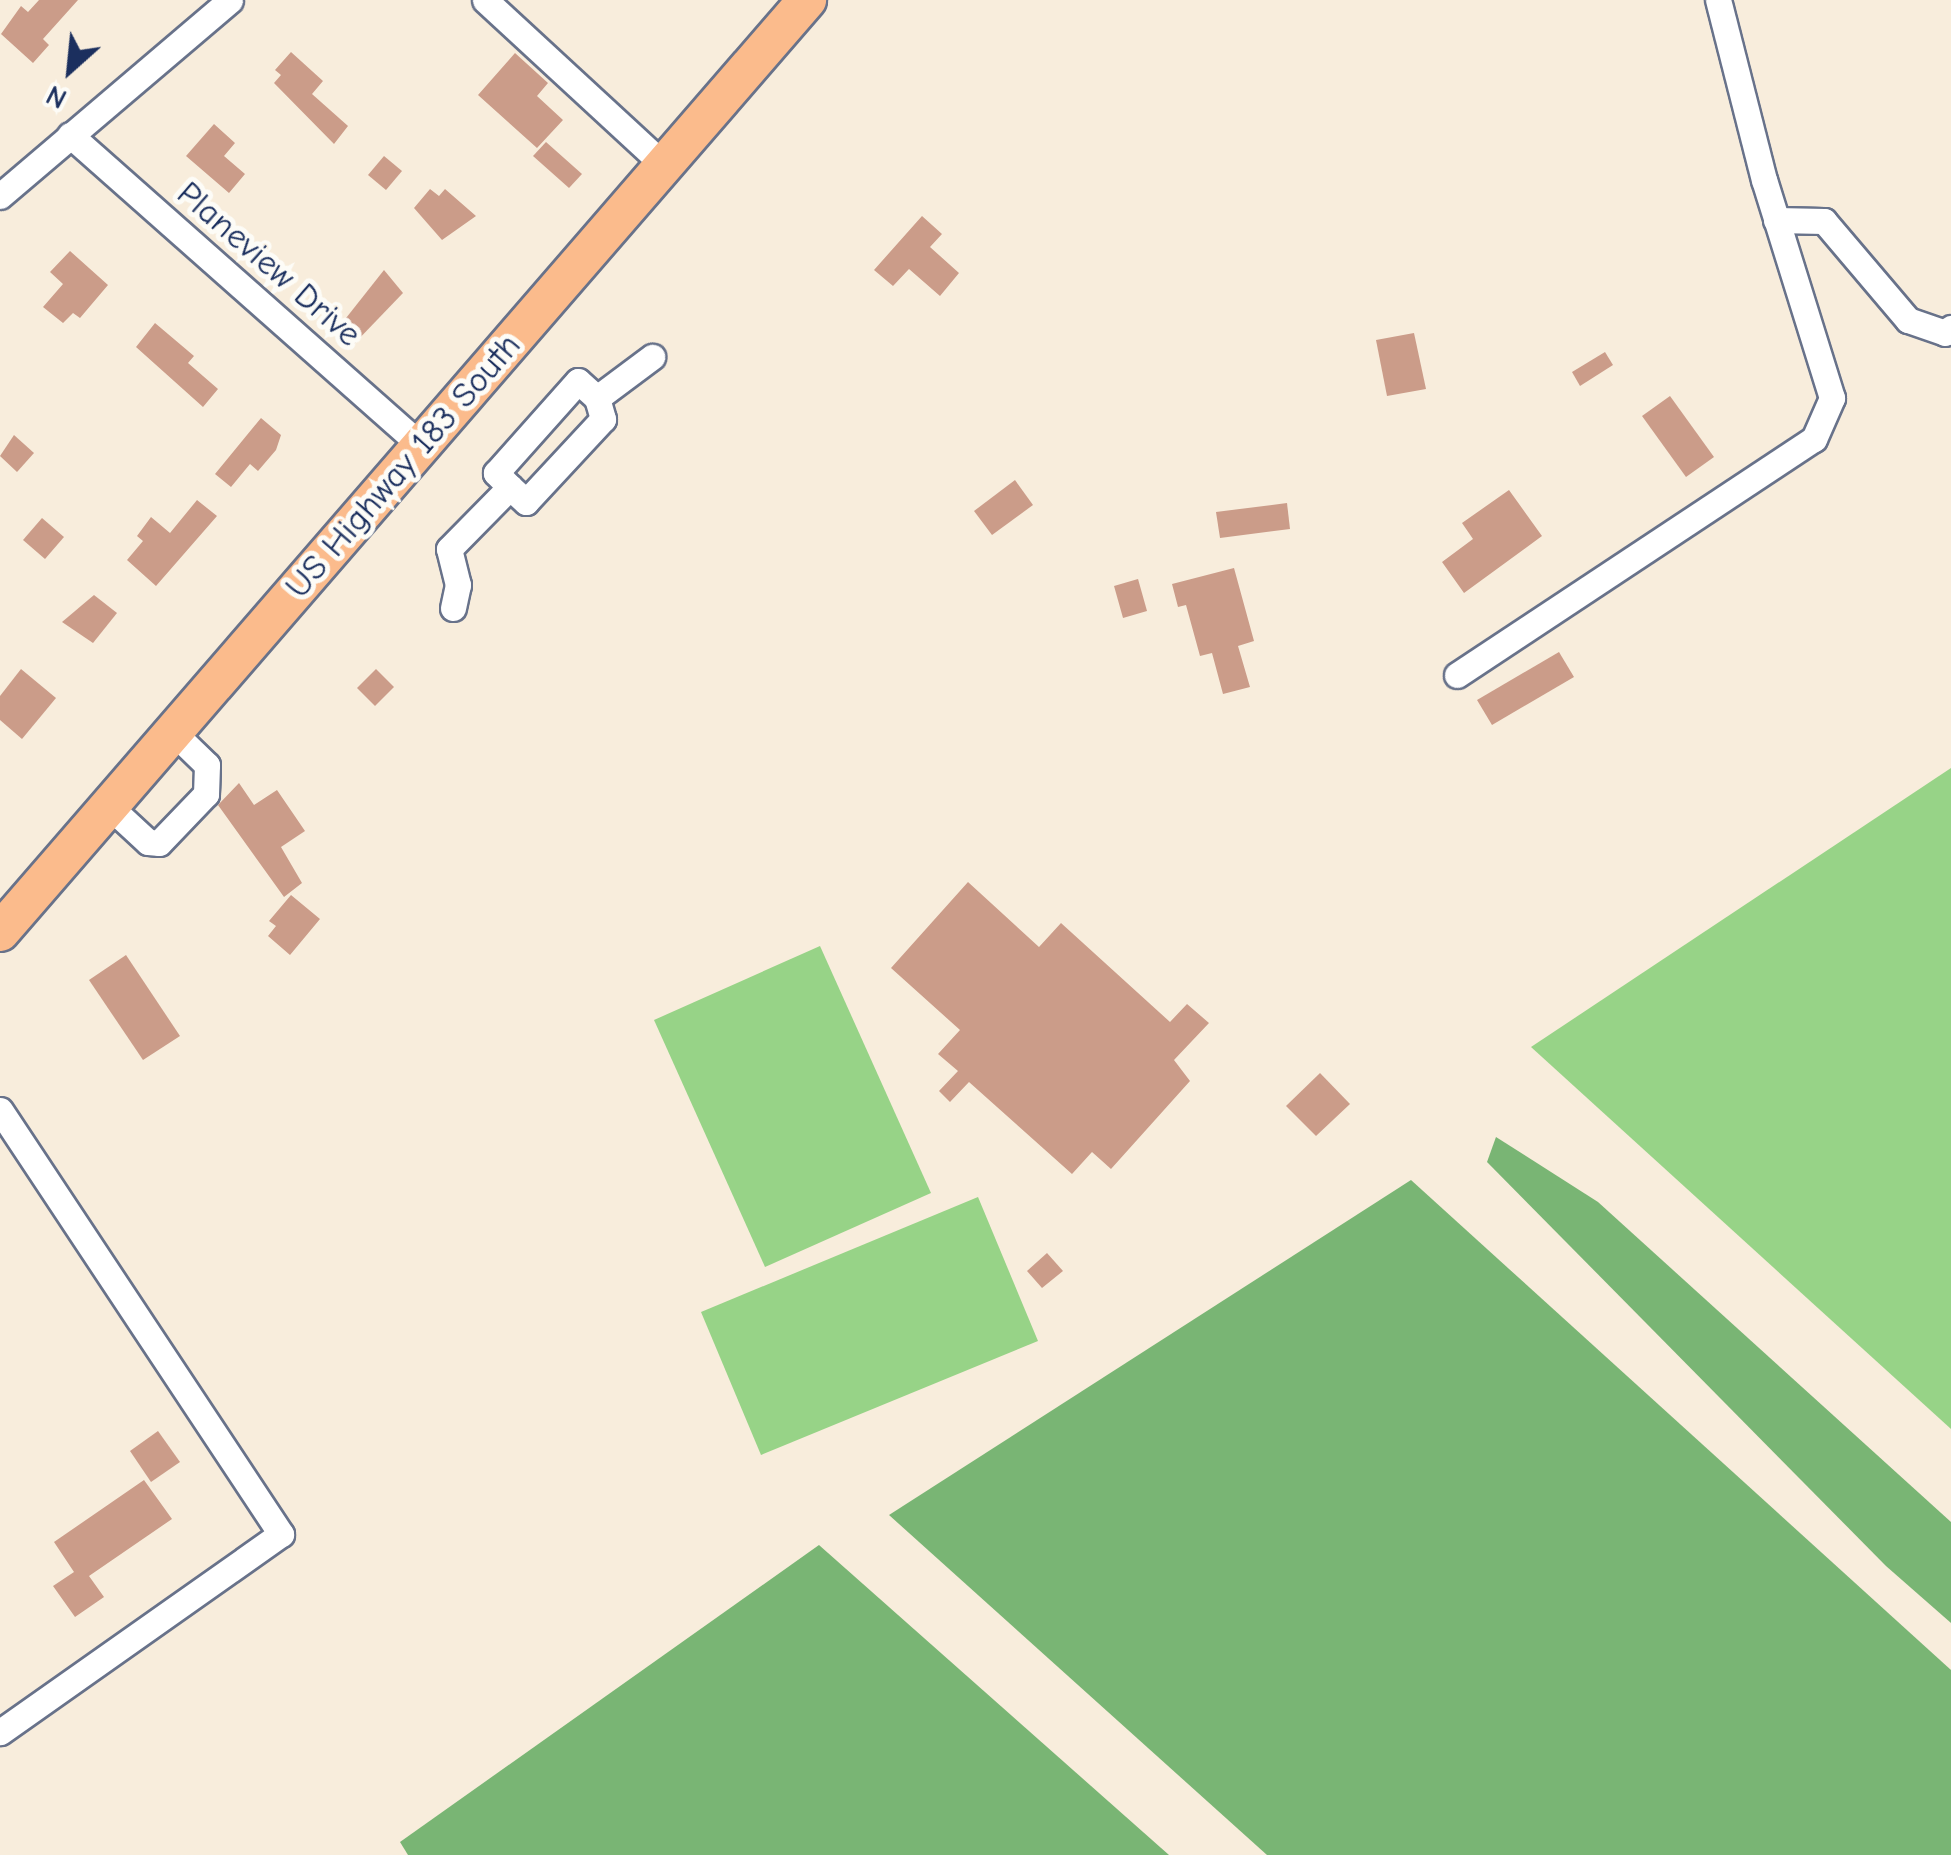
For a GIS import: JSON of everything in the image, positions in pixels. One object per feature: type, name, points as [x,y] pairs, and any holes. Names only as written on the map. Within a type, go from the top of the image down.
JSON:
[{"type":"highway","name":"US Highway 183 South","points":[[0,932],[806,0]]},
{"type":"street","points":[[0,196],[230,0]]},
{"type":"street","points":[[485,0],[664,165]]},
{"type":"street","points":[[1457,674],[1814,440],[1832,398],[1776,220],[1718,0]]},
{"type":"street","name":"Planeview Drive","points":[[70,136],[421,446]]},
{"type":"street","points":[[1776,220],[1824,221],[1908,320],[1945,333],[1951,328]]},
{"type":"street","points":[[598,398],[652,357]]},
{"type":"street","points":[[578,381],[598,398],[603,419],[526,502],[510,487],[496,473],[578,381]]},
{"type":"street","points":[[453,608],[458,585],[449,549],[510,487]]},
{"type":"street","points":[[109,806],[148,842],[159,843],[206,794],[207,765],[173,732]]},
{"type":"street","points":[[0,1110],[281,1534],[0,1732]]},
{"type":"green space","points":[[1951,768],[1951,1429],[1531,1047]]},
{"type":"green space","points":[[820,946],[931,1193],[765,1267],[654,1020]]},
{"type":"green space","points":[[1496,1137],[1598,1202],[1951,1522],[1951,1623],[1886,1566],[1487,1162]]},
{"type":"green space","points":[[1411,1180],[1951,1670],[1951,1855],[1267,1855],[889,1515]]},
{"type":"green space","points":[[978,1197],[1038,1341],[761,1455],[701,1312]]},
{"type":"green space","points":[[819,1545],[1169,1855],[408,1855],[400,1842]]},
{"type":"building","points":[[39,0],[78,0],[43,39],[49,45],[33,63],[1,34],[21,6],[28,12]]},
{"type":"building","points":[[291,52],[323,81],[312,94],[348,126],[334,144],[274,83],[281,75],[275,70]]},
{"type":"building","points":[[515,53],[548,83],[537,96],[563,120],[537,148],[478,95]]},
{"type":"building","points":[[214,124],[235,143],[224,156],[245,174],[229,193],[186,156]]},
{"type":"building","points":[[546,142],[582,174],[569,188],[533,156]]},
{"type":"building","points":[[384,156],[402,171],[386,190],[368,175]]},
{"type":"building","points":[[430,189],[439,196],[445,189],[476,216],[442,240],[414,208]]},
{"type":"building","points":[[922,216],[942,234],[930,247],[959,273],[940,296],[909,269],[893,286],[874,270]]},
{"type":"building","points":[[70,251],[108,285],[80,318],[73,313],[63,323],[43,307],[63,284],[50,272]]},
{"type":"building","points":[[384,270],[403,293],[352,346],[335,332]]},
{"type":"building","points":[[155,323],[194,356],[188,363],[218,389],[203,407],[136,347]]},
{"type":"building","points":[[1414,333],[1426,389],[1387,396],[1376,340]]},
{"type":"building","points":[[1605,352],[1613,365],[1580,386],[1572,372]]},
{"type":"building","points":[[1670,396],[1714,457],[1686,477],[1642,416]]},
{"type":"building","points":[[261,418],[281,435],[276,450],[258,471],[250,464],[231,487],[215,474]]},
{"type":"building","points":[[14,435],[34,453],[17,472],[0,456]]},
{"type":"building","points":[[1015,480],[1033,505],[992,535],[974,511]]},
{"type":"building","points":[[1509,490],[1542,536],[1464,593],[1442,562],[1473,539],[1462,523]]},
{"type":"building","points":[[197,500],[217,516],[156,586],[127,560],[143,541],[137,536],[151,517],[170,533]]},
{"type":"building","points":[[1287,503],[1290,529],[1220,538],[1216,512]]},
{"type":"building","points":[[42,518],[64,537],[45,559],[23,540]]},
{"type":"building","points":[[1234,568],[1254,641],[1238,646],[1250,687],[1223,694],[1212,653],[1200,656],[1186,605],[1178,607],[1172,584]]},
{"type":"building","points":[[1138,579],[1147,611],[1123,618],[1114,586]]},
{"type":"building","points":[[94,595],[117,613],[93,643],[62,622]]},
{"type":"building","points":[[1559,652],[1574,677],[1492,725],[1477,700]]},
{"type":"building","points":[[21,669],[56,698],[22,739],[0,720],[0,696]]},
{"type":"building","points":[[376,669],[394,687],[375,706],[357,688]]},
{"type":"building","points":[[239,783],[254,805],[277,790],[305,831],[281,847],[302,883],[284,897],[218,805]]},
{"type":"building","points":[[968,882],[1039,947],[1061,923],[1170,1022],[1187,1004],[1209,1023],[1174,1060],[1190,1081],[1111,1169],[1092,1152],[1072,1174],[969,1082],[950,1102],[939,1091],[958,1071],[938,1054],[960,1030],[891,968]]},
{"type":"building","points":[[291,895],[320,919],[290,955],[268,936],[276,926],[269,921]]},
{"type":"building","points":[[126,955],[180,1036],[143,1060],[89,980]]},
{"type":"building","points":[[1320,1073],[1350,1104],[1316,1136],[1286,1106]]},
{"type":"building","points":[[1047,1253],[1063,1271],[1042,1288],[1027,1271]]},
{"type":"building","points":[[158,1431],[180,1462],[151,1482],[130,1451]]},
{"type":"building","points":[[144,1480],[172,1519],[89,1576],[104,1597],[75,1617],[53,1586],[74,1572],[54,1542]]}]
